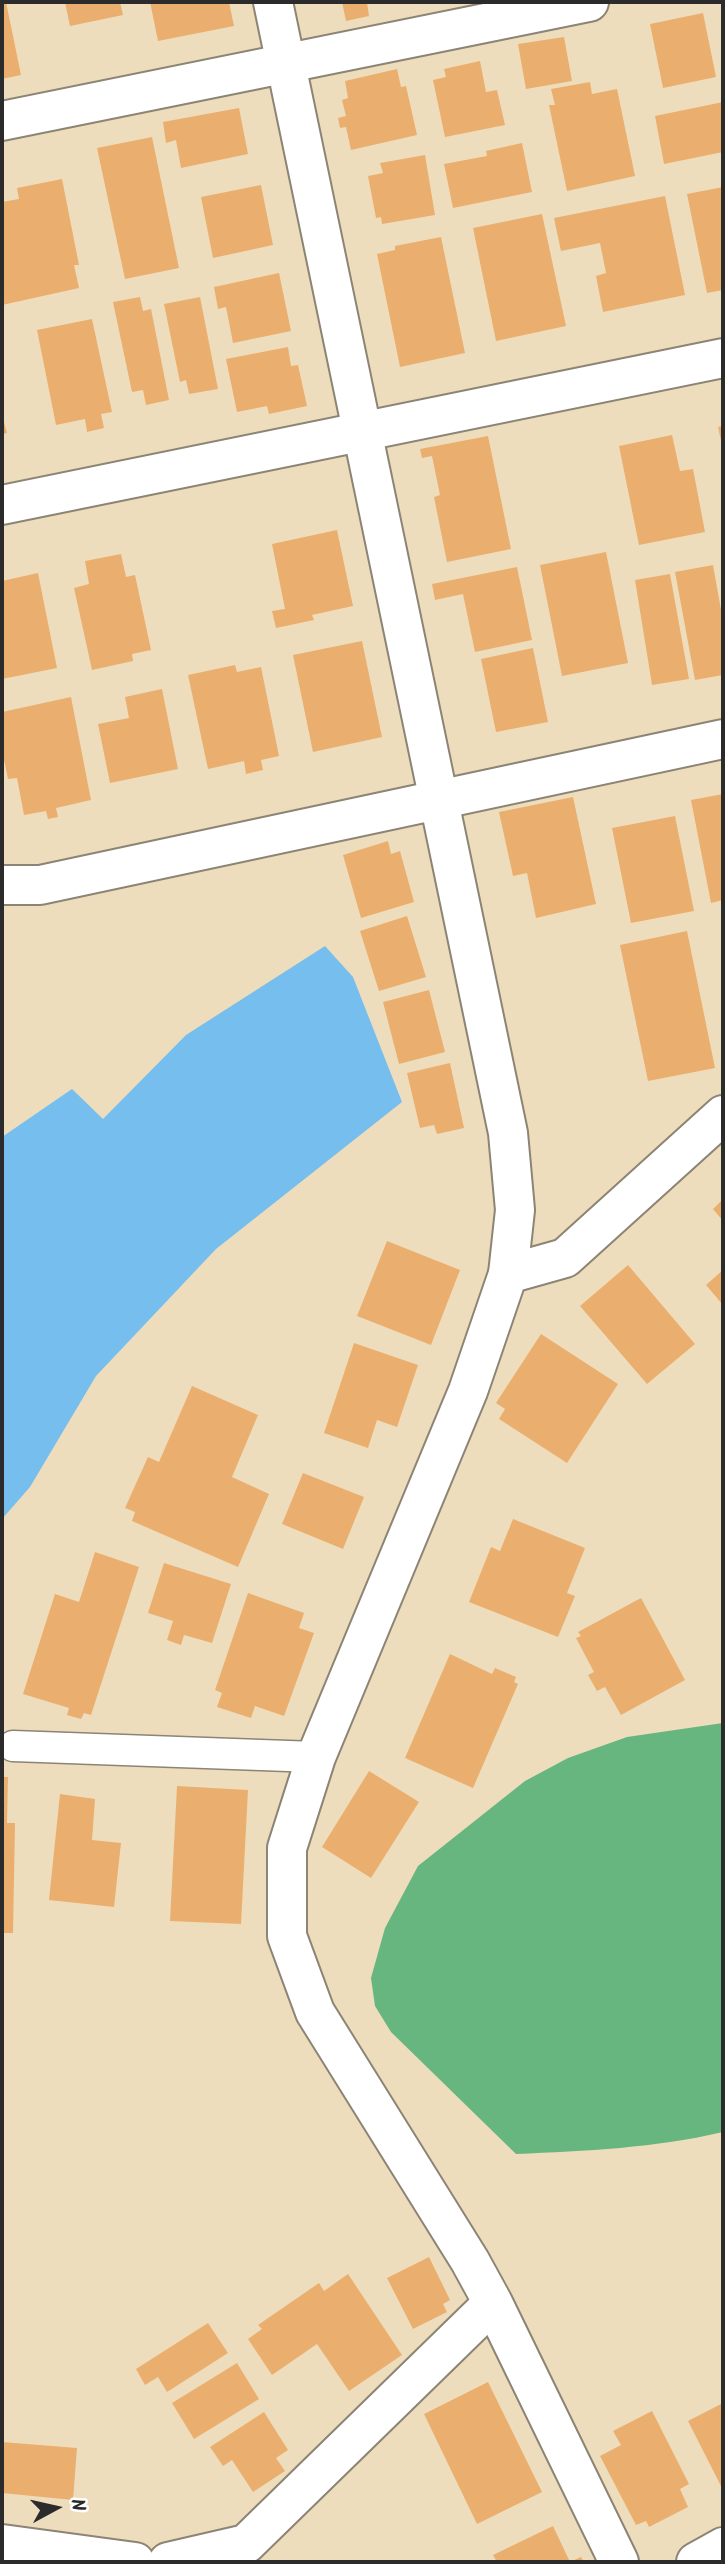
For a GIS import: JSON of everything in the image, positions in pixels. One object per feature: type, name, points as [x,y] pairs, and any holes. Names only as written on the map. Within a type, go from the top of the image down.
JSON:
[{"type":"street","points":[[273,2],[508,1133],[515,1210],[508,1274],[468,1391],[316,1758],[287,1848],[287,1936],[314,2012],[418,2175],[493,2303],[619,2562]]},
{"type":"street","points":[[2,121],[589,2]]},
{"type":"street","points":[[2,505],[723,358]]},
{"type":"street","points":[[2,885],[40,885],[723,739]]},
{"type":"street","points":[[508,1274],[565,1258],[723,1115]]},
{"type":"street","points":[[169,2562],[246,2544],[493,2303]]},
{"type":"street","points":[[2,2544],[135,2562]]},
{"type":"street","points":[[696,2562],[723,2547]]},
{"type":"lane","points":[[13,1746],[316,1758]]},
{"type":"green space","points":[[723,1723],[723,2132],[646,2145],[516,2154],[391,2032],[375,2006],[371,1978],[385,1928],[418,1866],[525,1781],[568,1758],[627,1737]]},
{"type":"water","points":[[325,946],[353,977],[402,1102],[216,1249],[96,1376],[30,1487],[2,1519],[2,1137],[72,1089],[103,1119],[186,1035]]},
{"type":"building","points":[[2,2],[6,2],[21,75],[2,79]]},
{"type":"building","points":[[65,2],[120,2],[123,15],[70,26]]},
{"type":"building","points":[[150,2],[229,2],[234,26],[158,41]]},
{"type":"building","points":[[342,2],[367,2],[369,16],[346,21]]},
{"type":"building","points":[[703,13],[716,77],[663,88],[650,24]]},
{"type":"building","points":[[564,37],[572,81],[526,89],[518,44]]},
{"type":"building","points":[[480,61],[486,92],[497,90],[505,125],[445,137],[433,80],[446,77],[444,69]]},
{"type":"building","points":[[397,69],[401,87],[406,86],[417,135],[351,150],[346,127],[340,128],[338,118],[346,116],[342,100],[348,98],[345,81]]},
{"type":"building","points":[[590,82],[592,94],[617,89],[635,176],[567,191],[549,105],[555,105],[551,89]]},
{"type":"building","points":[[723,102],[723,152],[664,164],[655,116]]},
{"type":"building","points":[[239,108],[248,154],[181,168],[176,140],[166,143],[163,122]]},
{"type":"building","points":[[152,137],[179,268],[125,279],[97,148]]},
{"type":"building","points":[[522,143],[532,192],[453,208],[444,164],[487,156],[486,151]]},
{"type":"building","points":[[425,155],[435,215],[382,224],[381,217],[376,218],[368,176],[383,173],[380,163]]},
{"type":"building","points":[[62,179],[79,265],[74,265],[79,288],[2,305],[2,202],[19,199],[17,188]]},
{"type":"building","points":[[261,185],[273,245],[213,258],[201,197]]},
{"type":"building","points":[[723,187],[723,290],[707,293],[687,194]]},
{"type":"building","points":[[665,196],[685,295],[603,312],[596,276],[606,273],[600,243],[561,251],[554,218]]},
{"type":"building","points":[[542,214],[566,326],[496,341],[473,228]]},
{"type":"building","points":[[441,237],[465,353],[400,367],[377,254],[395,250],[395,246]]},
{"type":"building","points":[[279,273],[291,331],[233,343],[226,307],[218,309],[214,287]]},
{"type":"building","points":[[140,297],[143,311],[151,309],[169,400],[146,405],[143,390],[132,392],[113,302]]},
{"type":"building","points":[[200,297],[218,389],[189,394],[186,380],[180,382],[164,304]]},
{"type":"building","points":[[92,319],[112,412],[101,414],[104,428],[87,432],[85,419],[56,425],[37,330]]},
{"type":"building","points":[[288,347],[291,366],[298,365],[307,406],[269,414],[267,406],[237,412],[226,359]]},
{"type":"building","points":[[2,415],[7,433],[2,434]]},
{"type":"building","points":[[723,426],[723,445],[722,445],[718,427]]},
{"type":"building","points":[[672,435],[680,471],[693,469],[705,532],[639,545],[619,446]]},
{"type":"building","points":[[488,436],[511,549],[447,562],[434,497],[440,495],[432,456],[422,458],[420,449]]},
{"type":"building","points":[[337,530],[353,606],[312,615],[314,620],[276,628],[272,611],[285,609],[272,544]]},
{"type":"building","points":[[606,552],[628,663],[562,676],[540,565]]},
{"type":"building","points":[[121,554],[126,577],[135,575],[151,650],[132,654],[133,661],[92,670],[74,588],[89,584],[85,561]]},
{"type":"building","points":[[713,565],[723,621],[723,675],[695,680],[675,572]]},
{"type":"building","points":[[517,567],[532,640],[475,652],[463,594],[435,600],[432,584]]},
{"type":"building","points":[[38,573],[57,668],[2,679],[2,581]]},
{"type":"building","points":[[670,574],[689,679],[652,685],[635,580]]},
{"type":"building","points":[[362,641],[382,737],[313,752],[293,655]]},
{"type":"building","points":[[533,648],[548,722],[496,732],[481,659]]},
{"type":"building","points":[[235,665],[237,672],[261,667],[279,756],[261,760],[263,770],[246,774],[244,761],[208,769],[188,675]]},
{"type":"building","points":[[162,689],[178,769],[110,783],[98,724],[129,718],[125,697]]},
{"type":"building","points":[[71,697],[91,800],[56,808],[58,817],[48,819],[46,811],[24,815],[17,778],[8,779],[2,750],[2,712]]},
{"type":"building","points":[[723,794],[723,900],[711,903],[691,800]]},
{"type":"building","points":[[573,797],[596,904],[536,918],[527,873],[513,876],[499,812]]},
{"type":"building","points":[[675,816],[694,911],[631,923],[612,828]]},
{"type":"building","points":[[388,841],[391,854],[400,851],[414,902],[361,918],[343,855]]},
{"type":"building","points":[[407,916],[426,977],[379,991],[360,931]]},
{"type":"building","points":[[687,931],[715,1068],[648,1081],[620,945]]},
{"type":"building","points":[[429,990],[445,1052],[399,1064],[383,1002]]},
{"type":"building","points":[[450,1063],[464,1128],[437,1134],[434,1125],[420,1128],[407,1073]]},
{"type":"building","points":[[723,1199],[723,1221],[713,1209]]},
{"type":"building","points":[[387,1241],[460,1270],[431,1345],[357,1316]]},
{"type":"building","points":[[628,1265],[695,1344],[647,1384],[580,1306]]},
{"type":"building","points":[[723,1270],[723,1305],[706,1285]]},
{"type":"building","points":[[541,1334],[618,1384],[567,1463],[499,1419],[505,1409],[496,1403]]},
{"type":"building","points":[[354,1343],[418,1365],[397,1427],[377,1420],[368,1448],[324,1433]]},
{"type":"building","points":[[192,1386],[258,1415],[232,1477],[269,1494],[238,1567],[132,1521],[135,1512],[125,1508],[148,1457],[159,1462]]},
{"type":"building","points":[[303,1473],[364,1497],[343,1549],[282,1524]]},
{"type":"building","points":[[513,1519],[585,1548],[567,1593],[575,1596],[558,1637],[469,1602],[491,1547],[500,1551]]},
{"type":"building","points":[[95,1552],[139,1567],[91,1715],[84,1713],[81,1719],[67,1715],[69,1708],[23,1694],[55,1594],[79,1602]]},
{"type":"building","points":[[164,1563],[231,1584],[212,1643],[184,1635],[181,1645],[167,1640],[173,1621],[148,1613]]},
{"type":"building","points":[[248,1593],[304,1613],[299,1628],[314,1633],[284,1716],[255,1706],[251,1718],[217,1707],[222,1693],[215,1690]]},
{"type":"building","points":[[641,1598],[685,1680],[621,1715],[605,1687],[597,1691],[588,1675],[594,1672],[576,1638],[581,1636],[578,1632]]},
{"type":"building","points":[[450,1654],[492,1674],[495,1668],[516,1677],[514,1682],[518,1684],[473,1788],[405,1758]]},
{"type":"building","points":[[369,1771],[419,1802],[371,1878],[322,1847]]},
{"type":"building","points":[[2,1777],[8,1777],[7,1823],[15,1823],[13,1933],[2,1933]]},
{"type":"building","points":[[177,1786],[248,1790],[241,1924],[170,1921]]},
{"type":"building","points":[[60,1794],[95,1799],[92,1840],[121,1843],[114,1907],[49,1900]]},
{"type":"building","points":[[429,2257],[450,2300],[443,2304],[447,2312],[413,2329],[387,2278]]},
{"type":"building","points":[[348,2274],[402,2355],[349,2391],[317,2344],[272,2375],[248,2339],[262,2329],[258,2325],[319,2283],[324,2291]]},
{"type":"building","points":[[208,2323],[228,2353],[167,2392],[158,2377],[145,2385],[136,2369]]},
{"type":"building","points":[[237,2363],[259,2399],[194,2439],[172,2403]]},
{"type":"building","points":[[488,2382],[542,2492],[477,2524],[424,2414]]},
{"type":"building","points":[[723,2403],[723,2490],[688,2421]]},
{"type":"building","points":[[652,2411],[689,2484],[680,2489],[688,2507],[649,2527],[646,2521],[636,2525],[600,2456],[621,2445],[613,2431]]},
{"type":"building","points":[[264,2412],[288,2450],[276,2458],[285,2471],[253,2492],[232,2460],[223,2466],[210,2447]]},
{"type":"building","points":[[2,2442],[77,2448],[73,2500],[2,2493]]},
{"type":"building","points":[[553,2526],[570,2562],[497,2562],[493,2555]]},
{"type":"building","points":[[581,2557],[584,2562],[570,2562]]}]
